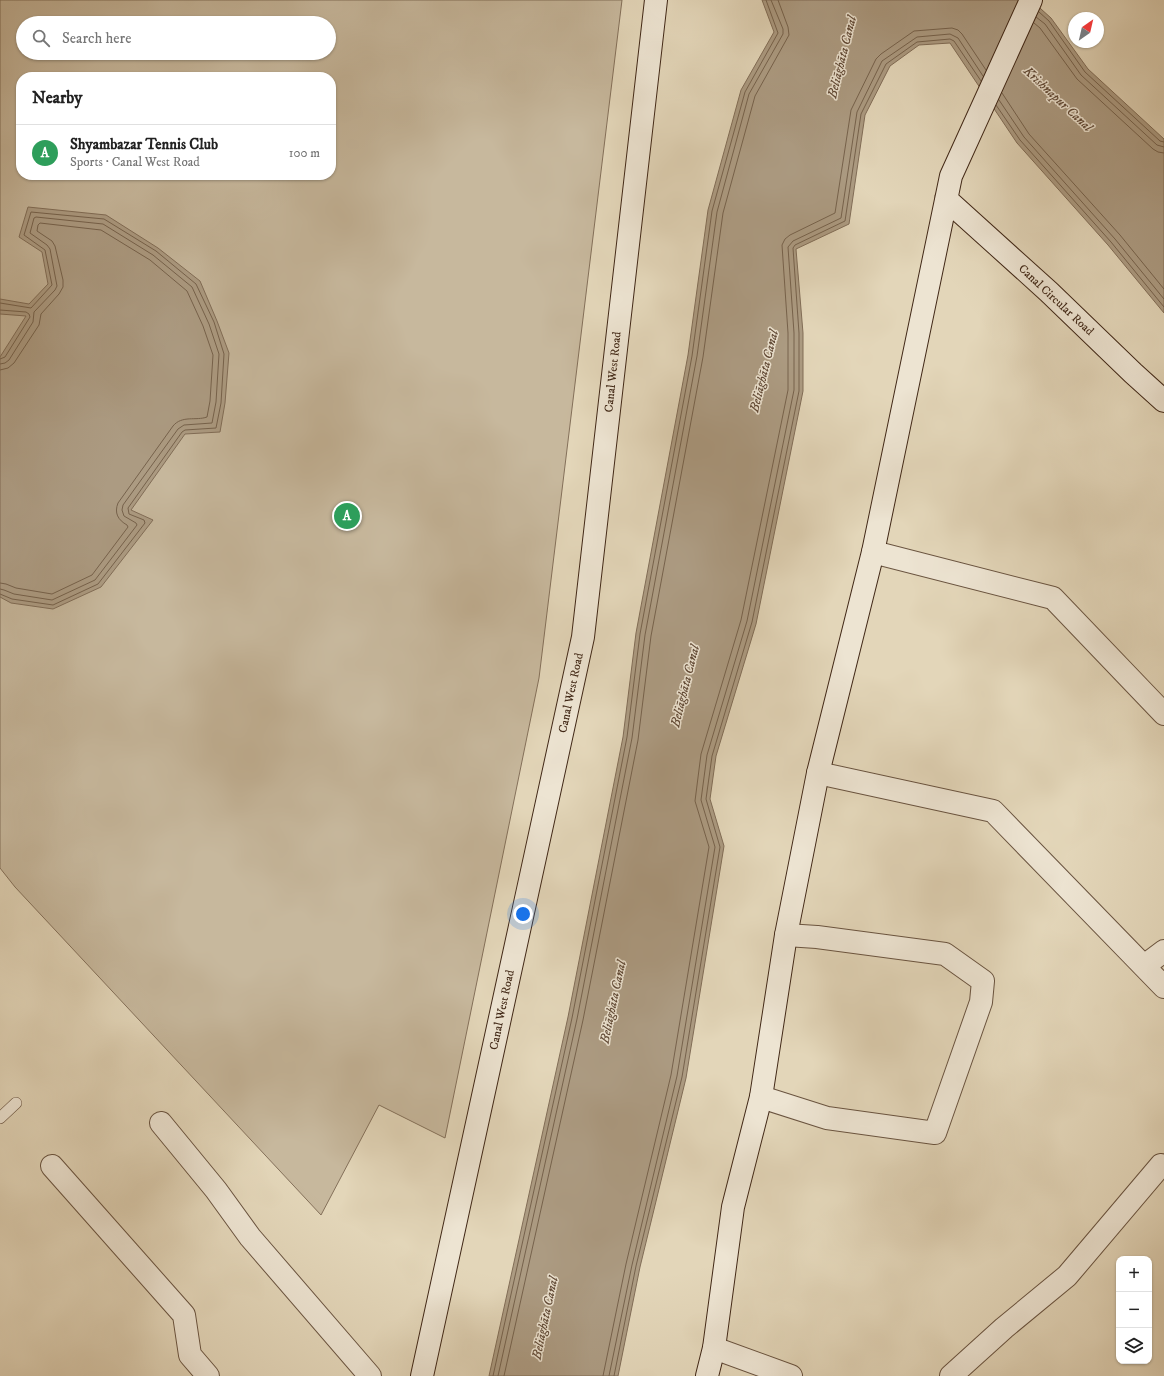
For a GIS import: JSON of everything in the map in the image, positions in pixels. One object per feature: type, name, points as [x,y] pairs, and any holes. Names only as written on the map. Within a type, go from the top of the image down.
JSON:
[{"type":"main road","name":"Canal West Road","points":[[422,1376],[584,637],[656,0]]},
{"type":"main road","points":[[707,1376],[714,1348],[733,1207],[761,1096],[786,935],[818,773],[873,552],[951,176],[1031,0]]},
{"type":"main road","name":"Canal Circular Road","points":[[946,199],[1049,292],[1164,401]]},
{"type":"main road","points":[[873,552],[1053,598],[1164,714]]},
{"type":"main road","points":[[818,773],[992,811],[1164,987]]},
{"type":"main road","points":[[761,1096],[827,1118],[935,1133],[981,1002],[983,982],[945,954],[817,937],[786,935]]},
{"type":"main road","points":[[1144,966],[1164,951]]},
{"type":"main road","points":[[161,1123],[216,1190],[250,1237],[370,1376]]},
{"type":"main road","points":[[951,1376],[1004,1328],[1067,1276],[1161,1165]]},
{"type":"main road","points":[[52,1166],[184,1315],[190,1355],[208,1376]]},
{"type":"main road","points":[[714,1348],[791,1376]]},
{"type":"lane","points":[[0,1118],[16,1103]]},
{"type":"shaded area","points":[[0,0],[622,0],[539,678],[445,1138],[379,1105],[321,1215],[15,887],[0,868]]},
{"type":"water","points":[[762,0],[1031,0],[1051,18],[1068,41],[1068,48],[1073,48],[1088,69],[1164,139],[1164,313],[1108,245],[1017,143],[950,43],[919,45],[890,66],[865,115],[849,224],[796,249],[803,333],[803,391],[756,624],[716,756],[710,799],[724,846],[686,1078],[640,1267],[618,1376],[489,1376],[568,1017],[623,737],[636,633],[688,355],[708,210],[741,90],[774,32]]},
{"type":"water","points":[[28,207],[106,215],[158,248],[200,281],[229,353],[225,403],[220,432],[185,434],[131,510],[153,520],[101,587],[53,609],[11,603],[0,597],[0,357],[26,316],[0,314],[0,299],[29,304],[48,284],[42,252],[19,237]]},
{"type":"place","name":"Shyambazar Tennis Club","points":[[347,516]]},
{"type":"water label","name":"Beliāghāta Canal","points":[[842,57]]},
{"type":"water label","name":"Krishnapur Canal","points":[[1058,99]]},
{"type":"water label","name":"Beliāghāta Canal","points":[[764,371]]},
{"type":"water label","name":"Beliāghāta Canal","points":[[685,686]]},
{"type":"water label","name":"Beliāghāta Canal","points":[[613,1002]]},
{"type":"water label","name":"Beliāghāta Canal","points":[[545,1318]]}]
